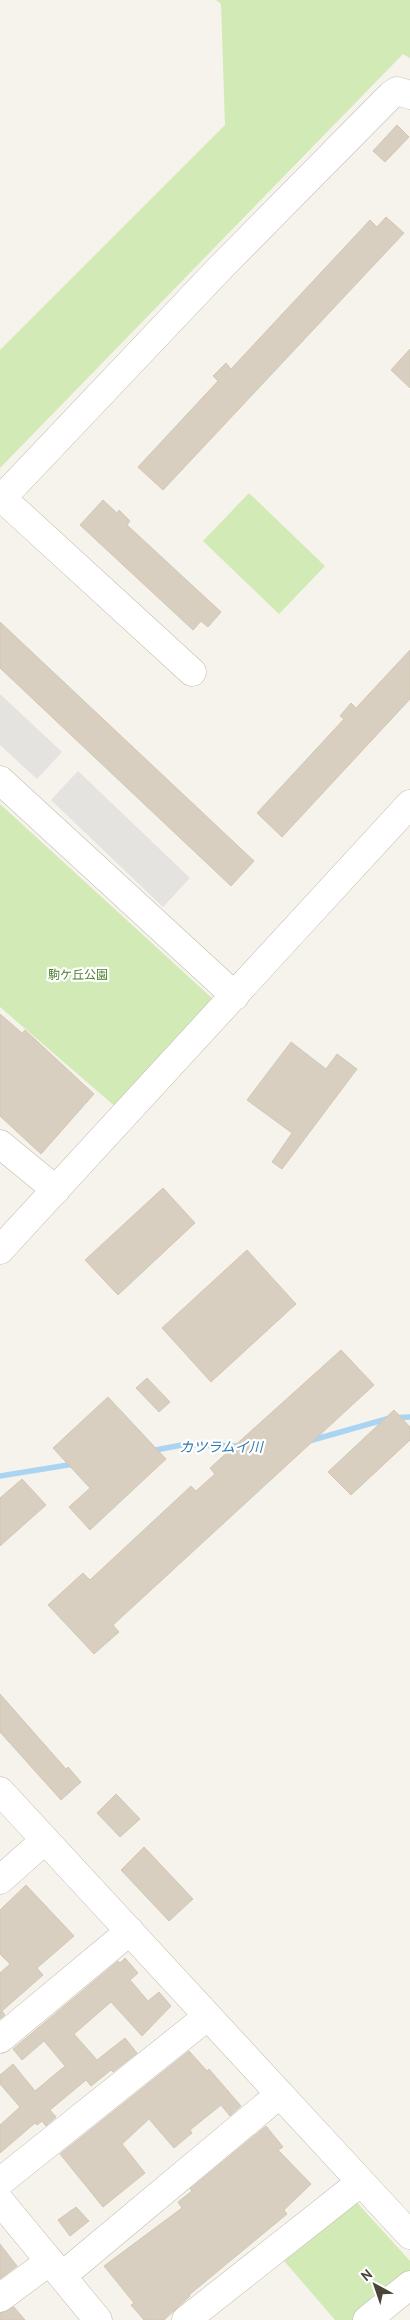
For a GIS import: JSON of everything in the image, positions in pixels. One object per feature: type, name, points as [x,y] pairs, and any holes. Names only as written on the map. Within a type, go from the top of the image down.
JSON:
[{"type":"street","points":[[192,672],[1,499],[222,266],[391,95],[398,91],[410,95]]},
{"type":"street","points":[[0,780],[235,996]]},
{"type":"street","points":[[0,1250],[410,804]]},
{"type":"street","points":[[0,1144],[56,1190]]},
{"type":"street","points":[[0,1791],[410,2235]]},
{"type":"street","points":[[0,1880],[45,1840]]},
{"type":"street","points":[[0,2039],[130,1931]]},
{"type":"street","points":[[0,2182],[208,2016]]},
{"type":"street","points":[[0,2298],[56,2268],[280,2094]]},
{"type":"street","points":[[186,2320],[361,2182]]},
{"type":"street","points":[[0,2201],[98,2320]]},
{"type":"street","points":[[367,2320],[410,2286]]},
{"type":"green space","points":[[216,0],[410,0],[410,58],[403,54],[0,468],[0,350],[225,125],[221,4]]},
{"type":"green space","points":[[249,493],[325,566],[279,614],[203,541]]},
{"type":"green space","name":"駒ケ丘公園","points":[[0,804],[214,1000],[117,1108],[0,1007]]},
{"type":"green space","points":[[352,2197],[410,2261],[410,2272],[354,2320],[335,2320],[279,2255]]},
{"type":"shaded area","points":[[0,694],[62,752],[37,779],[0,745]]},
{"type":"shaded area","points":[[78,771],[190,878],[163,907],[51,800]]},
{"type":"building","points":[[397,125],[409,137],[385,162],[373,151]]},
{"type":"building","points":[[386,217],[404,233],[163,490],[138,467],[218,381],[213,376],[226,363],[231,369],[370,220],[377,227]]},
{"type":"building","points":[[410,349],[410,388],[391,370]]},
{"type":"building","points":[[103,500],[117,513],[119,510],[130,521],[127,525],[221,612],[208,627],[201,621],[193,630],[80,525]]},
{"type":"building","points":[[0,622],[254,861],[231,886],[0,668]]},
{"type":"building","points":[[410,650],[410,699],[282,837],[257,813],[344,719],[340,716],[351,703],[356,708]]},
{"type":"building","points":[[0,1014],[22,1033],[25,1030],[94,1094],[41,1154],[0,1116]]},
{"type":"building","points":[[291,1042],[326,1069],[337,1054],[357,1069],[282,1169],[272,1162],[292,1133],[247,1100]]},
{"type":"building","points":[[163,1188],[195,1223],[118,1295],[85,1260]]},
{"type":"building","points":[[247,1250],[296,1304],[211,1382],[162,1328]]},
{"type":"building","points":[[341,1350],[374,1385],[113,1625],[119,1632],[94,1654],[48,1605],[83,1573],[90,1580],[191,1486],[196,1491],[215,1474],[210,1468]]},
{"type":"building","points":[[147,1378],[170,1402],[159,1412],[136,1388]]},
{"type":"building","points":[[108,1397],[166,1459],[90,1530],[69,1507],[90,1488],[53,1448]]},
{"type":"building","points":[[394,1410],[410,1427],[410,1440],[351,1495],[328,1472]]},
{"type":"building","points":[[22,1479],[46,1505],[0,1546],[0,1498]]},
{"type":"building","points":[[0,1694],[66,1769],[68,1767],[81,1782],[61,1800],[0,1732]]},
{"type":"building","points":[[116,1794],[140,1819],[120,1837],[97,1813]]},
{"type":"building","points":[[144,1847],[193,1899],[169,1921],[121,1870]]},
{"type":"building","points":[[26,1885],[74,1936],[37,1968],[43,1975],[2,2011],[5,2015],[0,2019],[0,1973],[10,1964],[0,1954],[0,1910]]},
{"type":"building","points":[[125,1958],[138,1973],[130,1980],[148,2001],[159,1992],[171,2006],[142,2036],[111,2002],[74,2034],[97,2060],[125,2038],[137,2053],[91,2086],[86,2080],[50,2110],[56,2117],[46,2126],[42,2121],[37,2125],[35,2123],[0,2153],[0,2125],[20,2107],[0,2084],[0,2075],[13,2064],[35,2091],[65,2066],[44,2041],[22,2060],[13,2049],[118,1961],[120,1963]]},
{"type":"building","points":[[189,2051],[207,2071],[209,2069],[241,2106],[230,2116],[221,2105],[190,2130],[192,2133],[174,2148],[149,2119],[122,2144],[145,2173],[103,2207],[60,2154]]},
{"type":"building","points":[[266,2126],[283,2147],[278,2150],[311,2184],[284,2210],[287,2214],[189,2295],[164,2320],[144,2320],[131,2305],[134,2303],[104,2266],[182,2208],[178,2202],[192,2191],[190,2189]]},
{"type":"building","points":[[76,2207],[89,2221],[70,2236],[58,2220]]},
{"type":"building","points":[[0,2244],[17,2266],[0,2279]]},
{"type":"building","points":[[14,2307],[25,2320],[0,2320],[0,2313]]},
{"type":"waterway","name":"カツラムイ川","points":[[309,1441],[390,1418],[410,1417]]},
{"type":"waterway","name":"カツラムイ川","points":[[150,1451],[182,1445],[240,1446]]},
{"type":"waterway","name":"カツラムイ川","points":[[0,1476],[74,1464]]}]
